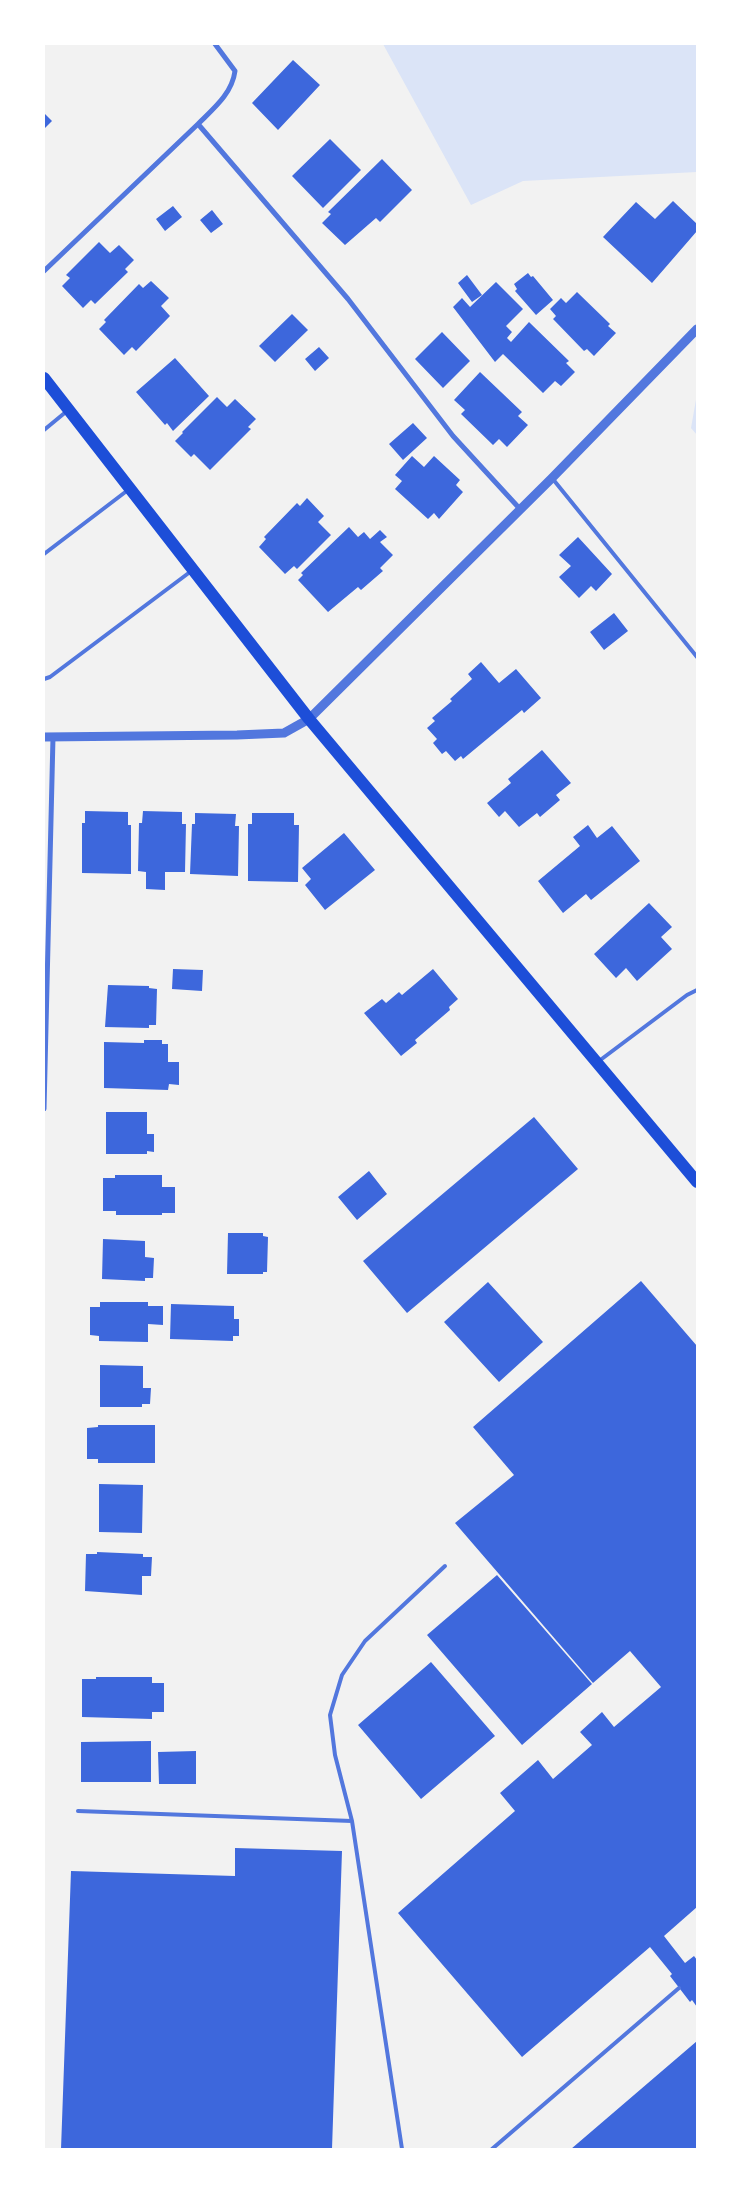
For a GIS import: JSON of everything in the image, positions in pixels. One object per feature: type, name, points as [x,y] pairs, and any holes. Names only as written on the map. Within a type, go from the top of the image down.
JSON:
[{"type":"main road","points":[[44,378],[310,719],[697,1182]]},
{"type":"street","points":[[44,271],[220,102],[233,83],[235,71],[215,44]]},
{"type":"street","points":[[198,124],[348,299],[453,436],[520,509]]},
{"type":"street","points":[[44,1109],[48,737],[284,733],[310,719],[552,478],[697,329]]},
{"type":"lane","points":[[44,430],[69,410]]},
{"type":"lane","points":[[552,478],[697,657]]},
{"type":"lane","points":[[44,554],[130,488]]},
{"type":"lane","points":[[44,680],[194,569]]},
{"type":"lane","points":[[597,1062],[687,995],[697,990]]},
{"type":"lane","points":[[402,2149],[352,1821],[335,1755],[330,1715],[342,1675],[365,1641],[444,1566]]},
{"type":"lane","points":[[78,1811],[352,1821]]},
{"type":"lane","points":[[492,2149],[680,1988]]},
{"type":"shaded area","points":[[383,44],[697,44],[697,172],[523,181],[471,205]]},
{"type":"shaded area","points":[[697,394],[697,435],[691,428]]},
{"type":"building","points":[[293,60],[320,85],[278,130],[252,103]]},
{"type":"building","points":[[44,113],[52,121],[44,129]]},
{"type":"building","points":[[330,139],[361,170],[323,208],[292,176]]},
{"type":"building","points":[[382,159],[412,190],[380,222],[376,218],[345,245],[322,223],[331,214],[328,212]]},
{"type":"building","points":[[673,201],[697,224],[697,231],[652,283],[603,237],[636,202],[655,219]]},
{"type":"building","points":[[173,206],[182,217],[165,231],[156,219]]},
{"type":"building","points":[[212,210],[223,224],[211,233],[200,220]]},
{"type":"building","points":[[99,242],[110,253],[119,245],[134,260],[125,269],[128,272],[95,304],[91,300],[83,308],[62,286],[70,278],[66,275]]},
{"type":"building","points":[[528,273],[531,277],[533,276],[553,300],[536,315],[515,291],[517,289],[514,284]]},
{"type":"building","points":[[467,275],[482,295],[472,302],[458,283]]},
{"type":"building","points":[[151,281],[169,298],[161,306],[170,316],[136,351],[132,347],[124,355],[99,329],[106,322],[104,320],[139,284],[143,288]]},
{"type":"building","points":[[496,282],[523,309],[506,326],[512,332],[507,338],[511,342],[529,322],[569,361],[566,363],[575,372],[561,386],[555,381],[543,393],[503,354],[495,362],[453,307],[462,298],[470,307]]},
{"type":"building","points":[[577,292],[610,324],[608,326],[616,333],[594,356],[587,349],[584,351],[553,319],[556,316],[550,309],[561,298],[566,303]]},
{"type":"building","points":[[292,314],[308,330],[275,362],[259,346]]},
{"type":"building","points":[[442,332],[470,361],[443,388],[415,359]]},
{"type":"building","points":[[319,347],[329,358],[315,371],[305,359]]},
{"type":"building","points":[[175,358],[209,396],[173,431],[167,423],[165,425],[136,392]]},
{"type":"building","points":[[480,372],[522,412],[518,416],[528,425],[507,447],[499,439],[493,445],[461,414],[465,410],[454,400]]},
{"type":"building","points":[[217,397],[227,407],[235,399],[256,419],[248,427],[251,429],[210,470],[194,454],[191,457],[175,441]]},
{"type":"building","points":[[413,423],[427,438],[403,460],[389,444]]},
{"type":"building","points":[[412,456],[424,467],[434,456],[460,480],[456,485],[463,492],[439,519],[434,513],[428,519],[395,489],[402,481],[395,475]]},
{"type":"building","points":[[307,498],[324,516],[318,522],[331,535],[297,569],[294,566],[285,574],[259,547],[266,539],[264,537],[297,503],[300,506]]},
{"type":"building","points":[[349,527],[358,537],[364,532],[370,539],[380,530],[387,537],[380,542],[393,555],[380,568],[383,571],[361,590],[358,587],[328,612],[298,580],[303,575],[301,573]]},
{"type":"building","points":[[578,537],[612,574],[596,591],[591,586],[579,598],[559,577],[571,566],[559,555]]},
{"type":"building","points":[[614,613],[628,631],[604,650],[590,632]]},
{"type":"building","points":[[481,662],[499,683],[516,669],[541,698],[524,713],[522,710],[463,759],[461,756],[455,761],[446,751],[442,754],[433,743],[437,739],[427,728],[435,721],[432,718],[452,701],[450,699],[472,679],[468,674]]},
{"type":"building","points":[[542,750],[571,783],[556,795],[560,800],[540,817],[537,813],[519,827],[505,811],[499,817],[487,803],[511,783],[508,779]]},
{"type":"building","points":[[85,811],[128,812],[128,825],[131,825],[131,874],[82,873],[82,823],[85,823]]},
{"type":"building","points":[[143,811],[182,812],[182,824],[186,824],[185,872],[165,872],[165,890],[146,889],[146,872],[138,871],[139,823],[142,823]]},
{"type":"building","points":[[195,813],[236,814],[235,826],[239,826],[238,876],[190,874],[192,824],[195,824]]},
{"type":"building","points":[[252,813],[294,813],[294,825],[299,825],[298,882],[248,881],[248,824],[252,824]]},
{"type":"building","points":[[588,825],[597,838],[612,826],[640,861],[591,900],[586,894],[563,913],[538,881],[580,846],[573,837]]},
{"type":"building","points":[[344,833],[375,870],[325,910],[305,885],[311,879],[302,868]]},
{"type":"building","points":[[649,903],[672,927],[661,937],[672,949],[637,981],[626,968],[616,978],[594,954]]},
{"type":"building","points":[[173,969],[203,970],[202,991],[172,989]]},
{"type":"building","points":[[433,969],[458,999],[449,1007],[450,1010],[415,1040],[417,1043],[401,1056],[364,1013],[382,999],[386,1003],[399,992],[402,995]]},
{"type":"building","points":[[108,985],[149,986],[149,988],[157,989],[156,1025],[149,1025],[149,1028],[105,1027]]},
{"type":"building","points":[[144,1040],[162,1040],[162,1044],[168,1044],[168,1062],[179,1062],[179,1085],[169,1084],[168,1090],[104,1088],[104,1042],[144,1043]]},
{"type":"building","points":[[106,1112],[147,1112],[147,1134],[154,1134],[154,1152],[147,1151],[147,1154],[106,1154]]},
{"type":"building","points":[[534,1117],[578,1169],[407,1313],[363,1261]]},
{"type":"building","points":[[369,1171],[387,1194],[357,1220],[338,1197]]},
{"type":"building","points":[[115,1175],[162,1175],[162,1187],[175,1187],[175,1213],[162,1213],[162,1215],[116,1215],[116,1211],[103,1211],[103,1178],[115,1178]]},
{"type":"building","points":[[228,1233],[263,1233],[263,1236],[268,1237],[267,1272],[263,1272],[263,1274],[227,1274]]},
{"type":"building","points":[[103,1239],[145,1241],[145,1257],[154,1258],[153,1278],[145,1278],[145,1281],[102,1279]]},
{"type":"building","points":[[641,1281],[697,1346],[697,1907],[664,1936],[685,1963],[694,1956],[697,1960],[697,2007],[692,2000],[690,2002],[670,1976],[672,1974],[650,1947],[522,2057],[398,1913],[515,1811],[500,1793],[538,1760],[553,1779],[592,1745],[580,1732],[602,1712],[614,1727],[661,1687],[630,1651],[593,1683],[455,1523],[514,1475],[473,1427]]},
{"type":"building","points":[[488,1282],[543,1342],[499,1382],[444,1322]]},
{"type":"building","points":[[100,1302],[148,1302],[148,1306],[163,1306],[163,1325],[148,1324],[148,1342],[99,1341],[99,1336],[90,1335],[90,1307],[100,1307]]},
{"type":"building","points":[[171,1304],[234,1306],[234,1319],[239,1319],[239,1336],[233,1336],[233,1341],[170,1339]]},
{"type":"building","points":[[100,1365],[143,1366],[143,1388],[151,1388],[150,1404],[142,1404],[142,1407],[100,1407]]},
{"type":"building","points":[[98,1425],[155,1425],[155,1463],[98,1463],[98,1459],[87,1459],[87,1428],[98,1427]]},
{"type":"building","points":[[99,1484],[143,1485],[142,1533],[99,1532]]},
{"type":"building","points":[[97,1552],[143,1554],[143,1557],[152,1557],[151,1576],[142,1576],[142,1595],[85,1591],[86,1554],[97,1554]]},
{"type":"building","points":[[497,1575],[592,1684],[522,1745],[427,1635]]},
{"type":"building","points":[[431,1662],[495,1736],[421,1799],[358,1725]]},
{"type":"building","points":[[96,1677],[152,1677],[152,1683],[164,1683],[164,1712],[152,1712],[152,1719],[82,1717],[82,1679],[96,1679]]},
{"type":"building","points":[[151,1741],[151,1782],[81,1782],[81,1742]]},
{"type":"building","points":[[196,1751],[196,1784],[159,1784],[158,1752]]},
{"type":"building","points":[[235,1848],[342,1851],[332,2149],[61,2149],[71,1871],[235,1876]]},
{"type":"building","points":[[697,2041],[697,2149],[571,2149]]}]
